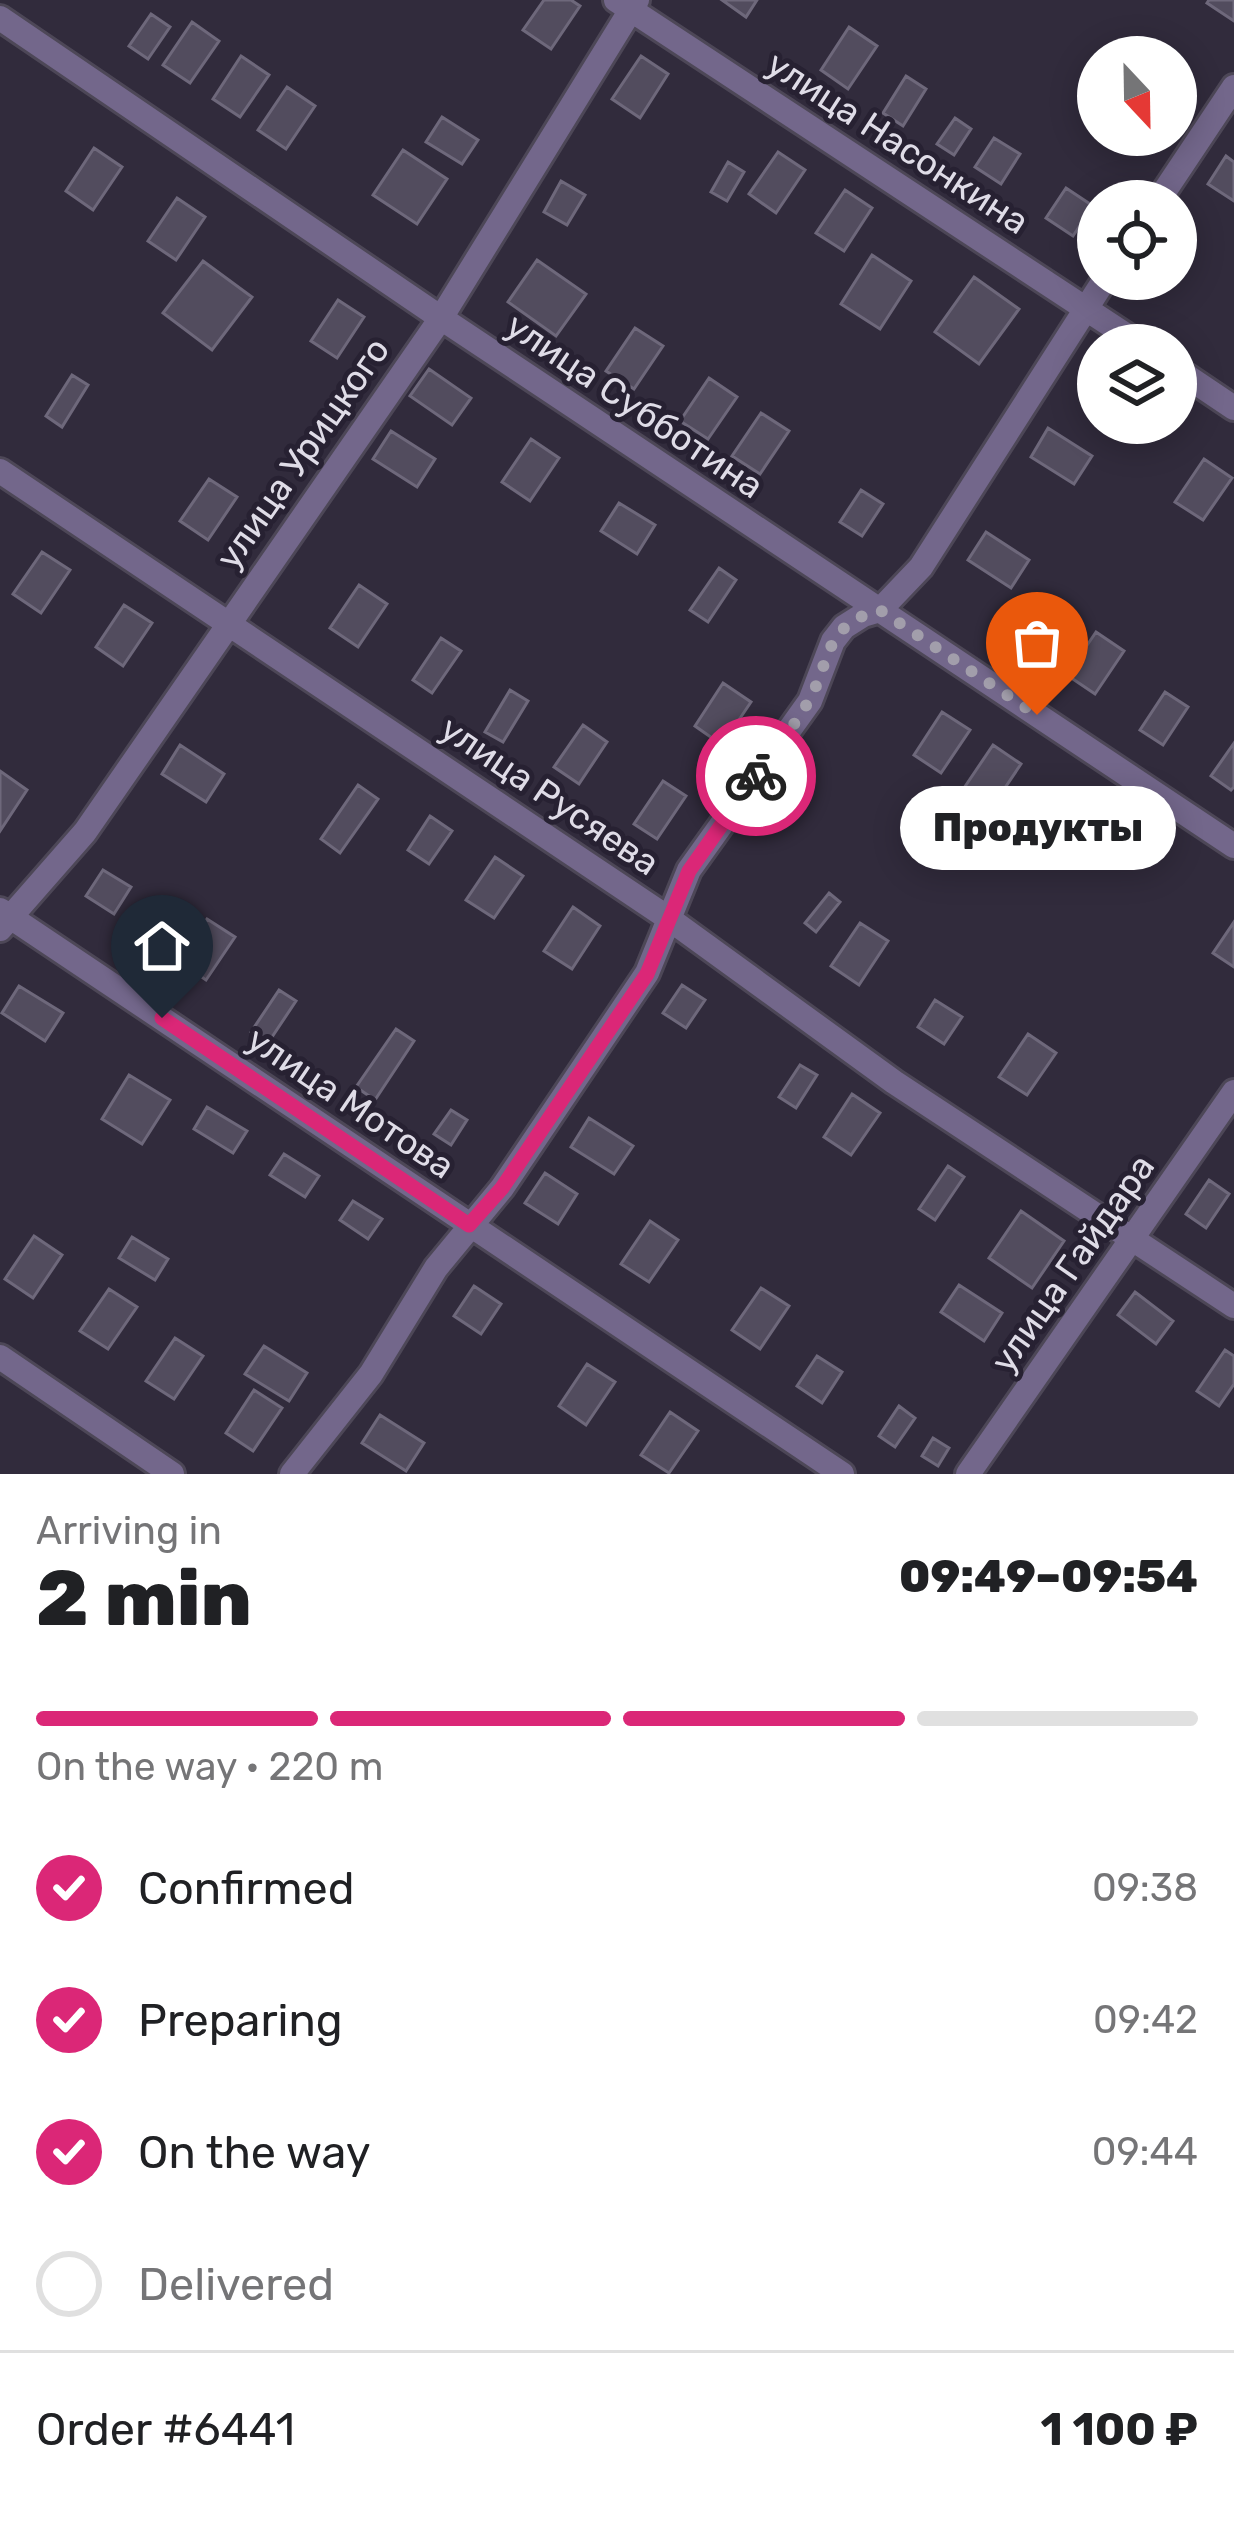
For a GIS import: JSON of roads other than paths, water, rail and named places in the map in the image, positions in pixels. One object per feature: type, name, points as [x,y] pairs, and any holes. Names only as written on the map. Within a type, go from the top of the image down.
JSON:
[{"type":"street","name":"улица Насонкина","points":[[628,3],[1110,324]]},
{"type":"street","name":"улица Урицкого","points":[[3,918],[85,832],[440,318],[628,3]]},
{"type":"street","name":"улица Субботина","points":[[0,18],[440,318],[1234,847]]},
{"type":"street","points":[[1172,180],[1234,88]]},
{"type":"street","points":[[292,1474],[371,1374],[436,1268],[502,1188],[647,974],[689,871],[810,700],[833,640],[844,627],[880,610],[921,567],[1092,300]]},
{"type":"street","points":[[1197,383],[1234,408]]},
{"type":"street","name":"улица Русяева","points":[[0,471],[668,918],[894,1082],[1234,1306]]},
{"type":"street","name":"улица Мотова","points":[[3,918],[842,1474]]},
{"type":"street","name":"улица Гайдара","points":[[968,1474],[1234,1092]]},
{"type":"street","points":[[0,1357],[172,1474]]},
{"type":"place","name":"Продукты","points":[[1037,715]]}]
